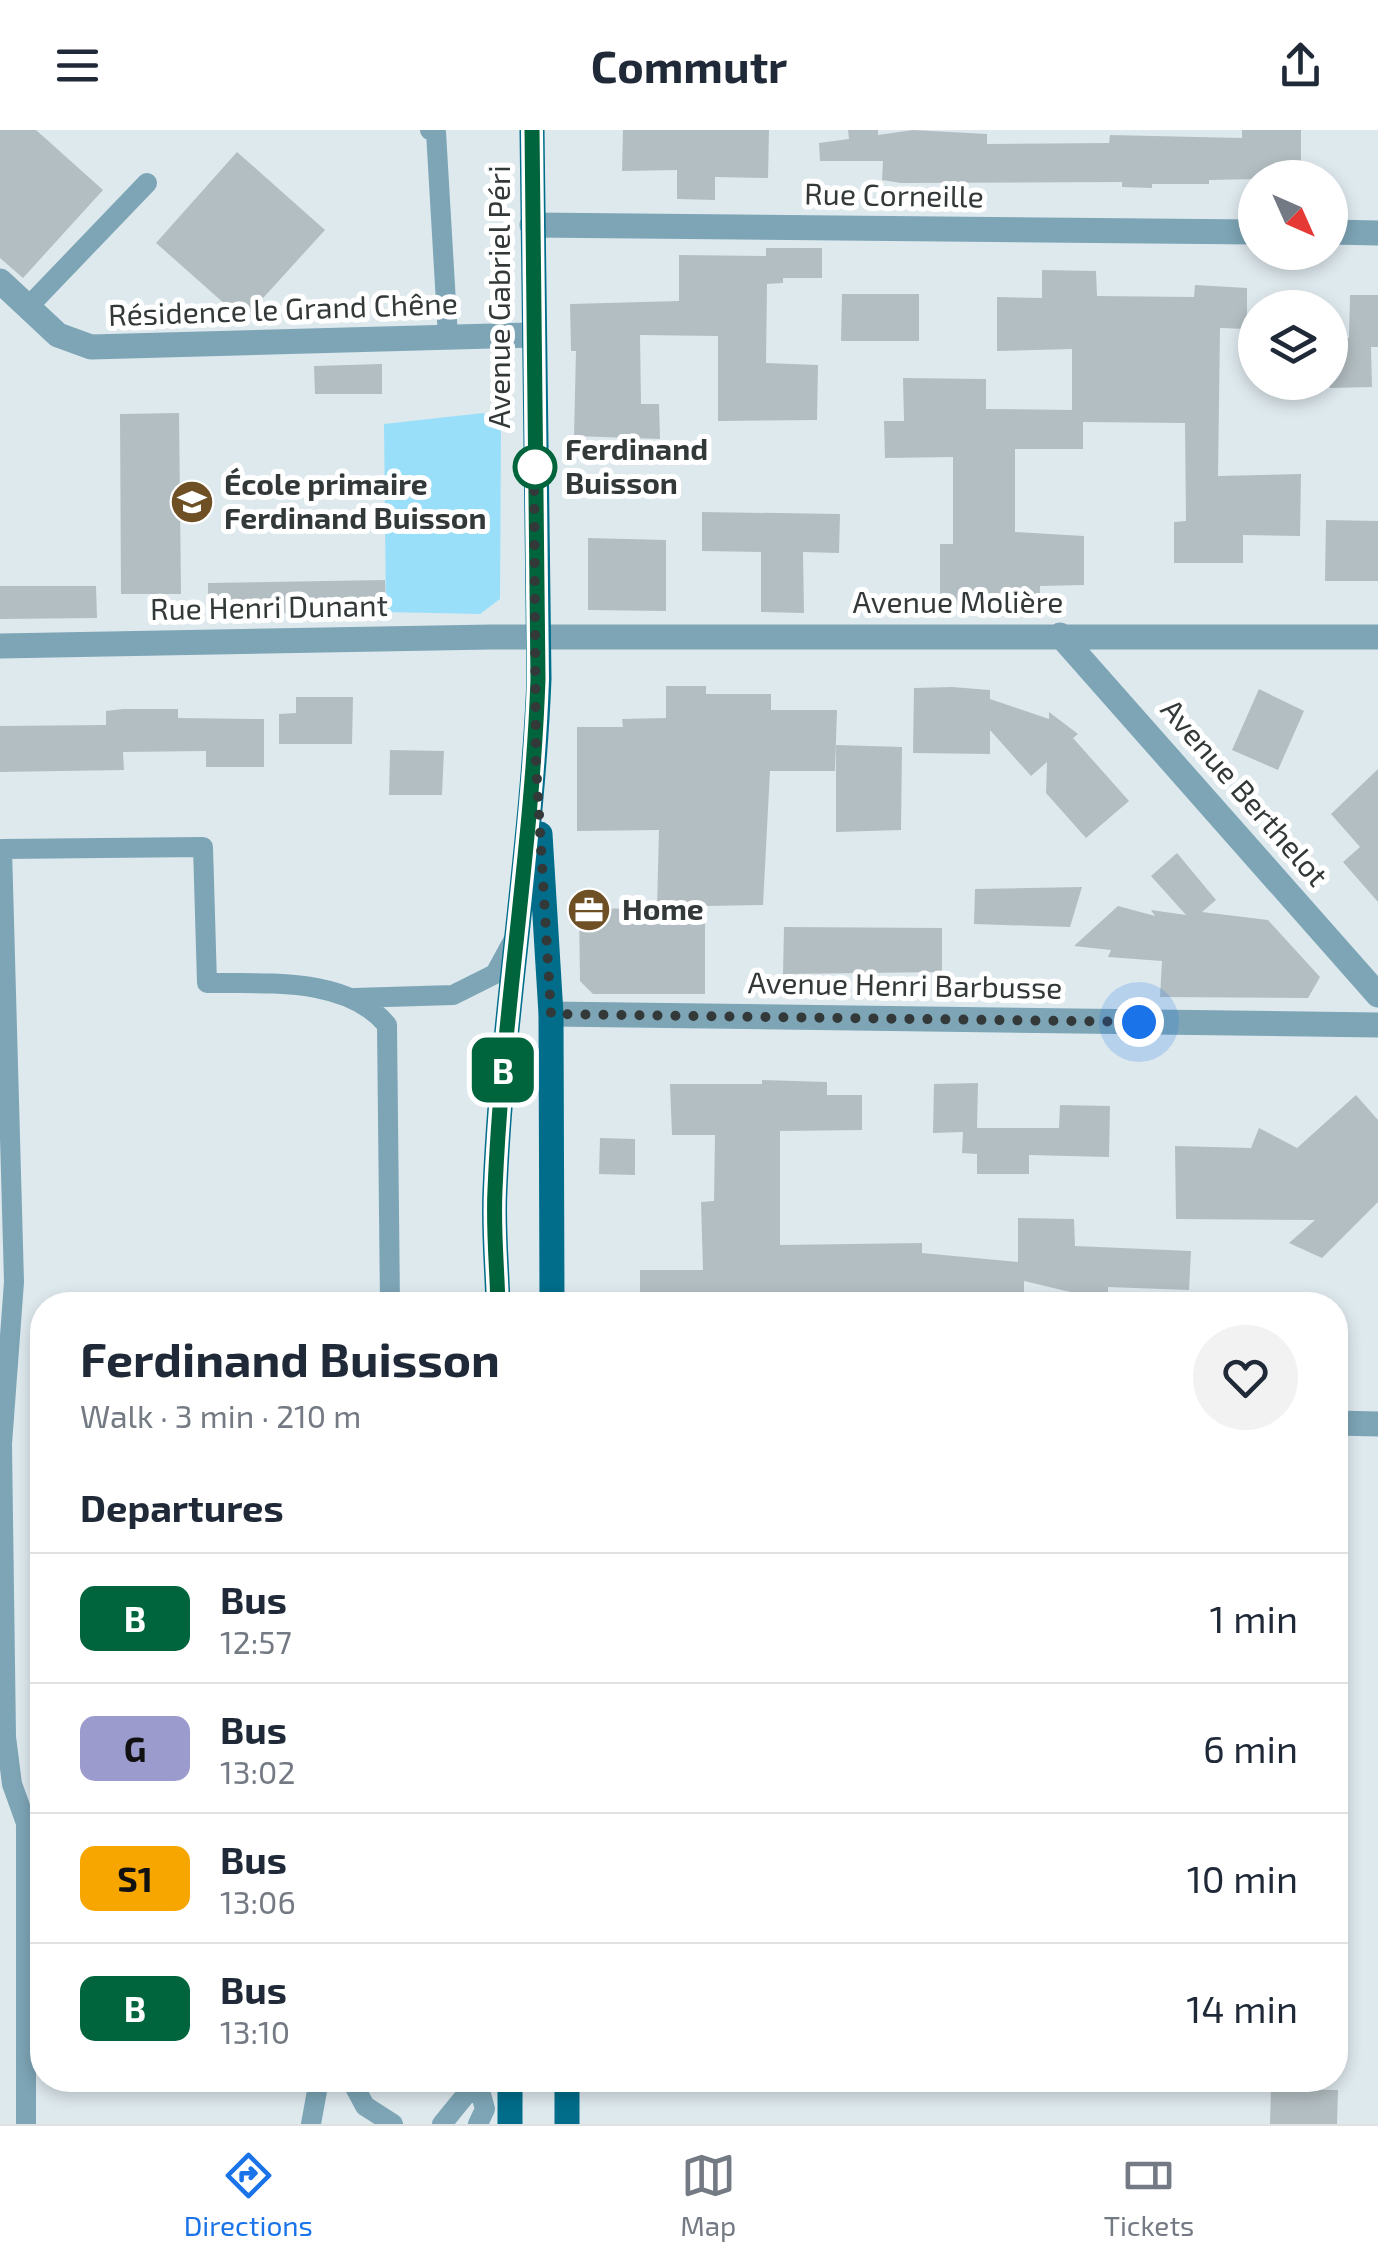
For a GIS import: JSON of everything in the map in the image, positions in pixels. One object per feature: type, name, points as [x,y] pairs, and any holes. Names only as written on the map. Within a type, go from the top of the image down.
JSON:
[{"type":"main road","name":"Avenue Gabriel Péri","points":[[532,130],[536,764],[551,1014],[552,1292]]},
{"type":"main road","name":"Avenue Gabriel Péri","points":[[498,1292],[495,1194],[536,764]]},
{"type":"main road","points":[[510,2092],[510,2124]]},
{"type":"main road","points":[[567,2092],[567,2124]]},
{"type":"street","name":"Rue Corneille","points":[[532,224],[1238,232]]},
{"type":"street","points":[[1348,232],[1378,232]]},
{"type":"street","name":"Résidence le Grand Chêne","points":[[0,281],[58,334],[91,348],[531,335]]},
{"type":"street","name":"Avenue Berthelot","points":[[1060,635],[1378,994]]},
{"type":"street","name":"Avenue Molière","points":[[538,639],[1378,637]]},
{"type":"street","name":"Rue Henri Dunant","points":[[0,646],[538,639]]},
{"type":"street","name":"Avenue Henri Barbusse","points":[[551,1014],[1378,1025]]},
{"type":"street","points":[[1348,1424],[1378,1424]]},
{"type":"lane","points":[[430,130],[436,132],[448,338]]},
{"type":"lane","points":[[28,307],[147,183]]},
{"type":"lane","points":[[30,1879],[26,1823],[12,1784],[6,1736],[2,1444],[14,1282],[2,849],[202,847],[207,984],[283,984],[354,998],[453,995],[495,974],[517,933]]},
{"type":"lane","points":[[354,998],[372,1007],[386,1025],[390,1292]]},
{"type":"lane","points":[[26,2124],[30,2047]]},
{"type":"lane","points":[[311,2124],[317,2092]]},
{"type":"lane","points":[[358,2092],[365,2106],[393,2124]]},
{"type":"lane","points":[[442,2124],[468,2092]]},
{"type":"lane","points":[[478,2124],[485,2109],[480,2092]]},
{"type":"shaded area","points":[[483,413],[501,429],[500,599],[480,614],[386,612],[384,424]]},
{"type":"building","points":[[0,130],[36,130],[103,190],[23,278],[0,258]]},
{"type":"building","points":[[623,130],[769,130],[768,178],[715,177],[715,200],[677,199],[677,170],[622,171]]},
{"type":"building","points":[[848,130],[878,130],[878,135],[913,130],[987,134],[987,144],[1109,143],[1110,135],[1242,138],[1242,130],[1301,130],[1301,160],[1238,160],[1238,179],[1209,180],[1209,184],[1152,184],[1152,188],[1122,187],[1122,182],[901,183],[882,180],[883,161],[820,161],[819,143],[849,139]]},
{"type":"building","points":[[237,152],[325,230],[243,320],[156,243]]},
{"type":"building","points":[[766,248],[822,248],[822,278],[783,278],[783,283],[767,284],[766,363],[818,365],[817,420],[718,421],[718,336],[640,335],[641,404],[659,404],[660,439],[574,436],[576,351],[571,351],[570,304],[679,301],[679,255],[766,256]]},
{"type":"building","points":[[1042,270],[1096,271],[1097,296],[1194,297],[1195,285],[1247,288],[1238,290],[1238,329],[1220,328],[1218,476],[1301,474],[1300,536],[1243,535],[1243,563],[1174,563],[1174,522],[1186,521],[1185,423],[1083,422],[1083,449],[1015,449],[1015,532],[1084,536],[1084,585],[1040,586],[1040,594],[985,593],[986,605],[940,605],[940,544],[953,544],[953,457],[885,458],[884,421],[904,421],[903,378],[986,379],[986,409],[1072,410],[1072,349],[997,351],[997,297],[1042,298]]},
{"type":"building","points":[[842,294],[919,294],[919,341],[841,341]]},
{"type":"building","points":[[1350,295],[1378,295],[1378,347],[1371,347],[1372,387],[1348,388]]},
{"type":"building","points":[[382,364],[382,394],[315,394],[314,366]]},
{"type":"building","points":[[179,413],[181,594],[121,594],[120,414]]},
{"type":"building","points":[[702,512],[840,514],[839,553],[803,552],[804,613],[761,612],[761,552],[702,551]]},
{"type":"building","points":[[1326,520],[1378,521],[1378,581],[1325,581]]},
{"type":"building","points":[[588,538],[666,540],[666,611],[588,610]]},
{"type":"building","points":[[385,580],[386,612],[208,614],[208,583]]},
{"type":"building","points":[[0,586],[96,586],[97,618],[0,619]]},
{"type":"building","points":[[666,686],[706,686],[706,694],[771,694],[771,710],[837,710],[835,771],[770,771],[763,905],[705,906],[705,994],[593,994],[580,981],[579,909],[657,908],[659,830],[577,831],[577,727],[623,727],[622,719],[666,718]]},
{"type":"building","points":[[914,688],[990,690],[990,699],[1049,719],[1049,712],[1078,734],[1073,738],[1129,801],[1086,838],[1046,793],[1047,762],[1031,776],[990,730],[990,754],[913,753]]},
{"type":"building","points":[[1259,689],[1304,711],[1278,770],[1232,750]]},
{"type":"building","points":[[296,697],[353,697],[352,744],[279,744],[279,714],[296,713]]},
{"type":"building","points":[[178,709],[178,718],[264,719],[264,767],[206,767],[206,751],[123,752],[124,770],[0,772],[0,726],[106,725],[106,711]]},
{"type":"building","points":[[836,745],[902,747],[901,830],[836,832]]},
{"type":"building","points":[[390,750],[444,751],[442,795],[389,795]]},
{"type":"building","points":[[1378,769],[1378,902],[1343,862],[1360,847],[1331,814]]},
{"type":"building","points":[[1177,853],[1216,900],[1202,912],[1268,920],[1320,977],[1308,998],[1160,997],[1162,961],[1108,957],[1111,950],[1074,946],[1118,906],[1155,916],[1151,910],[1186,915],[1151,876]]},
{"type":"building","points":[[1082,887],[1070,927],[974,924],[975,889]]},
{"type":"building","points":[[784,927],[942,928],[942,972],[783,974]]},
{"type":"building","points":[[762,1080],[827,1082],[827,1095],[862,1095],[862,1130],[780,1131],[780,1245],[922,1243],[922,1253],[1018,1262],[1018,1218],[1074,1219],[1075,1246],[1191,1251],[1189,1290],[1108,1287],[1108,1292],[1070,1292],[1024,1281],[1024,1292],[640,1292],[640,1270],[703,1270],[701,1202],[714,1201],[715,1135],[672,1135],[670,1084],[762,1084]]},
{"type":"building","points":[[978,1083],[977,1128],[1059,1128],[1060,1105],[1110,1106],[1109,1157],[1029,1155],[1029,1174],[977,1174],[977,1154],[962,1153],[963,1132],[933,1133],[934,1084]]},
{"type":"building","points":[[1356,1095],[1378,1120],[1378,1202],[1322,1258],[1289,1243],[1315,1220],[1176,1219],[1175,1146],[1251,1148],[1259,1128],[1297,1148]]},
{"type":"building","points":[[600,1138],[635,1139],[635,1175],[599,1174]]},
{"type":"building","points":[[1271,2092],[1338,2092],[1337,2124],[1270,2124]]},
{"type":"bus line","name":"B","points":[[498,1292],[495,1194],[506,1032],[536,764],[532,130]]},
{"type":"place","name":"Ferdinand Buisson","points":[[535,467]]},
{"type":"place","name":"École primaire Ferdinand Buisson","points":[[192,502]]},
{"type":"place","name":"Home","points":[[589,910]]},
{"type":"route","points":[[535,467],[534,461],[536,764],[551,1014],[1139,1022]]}]
